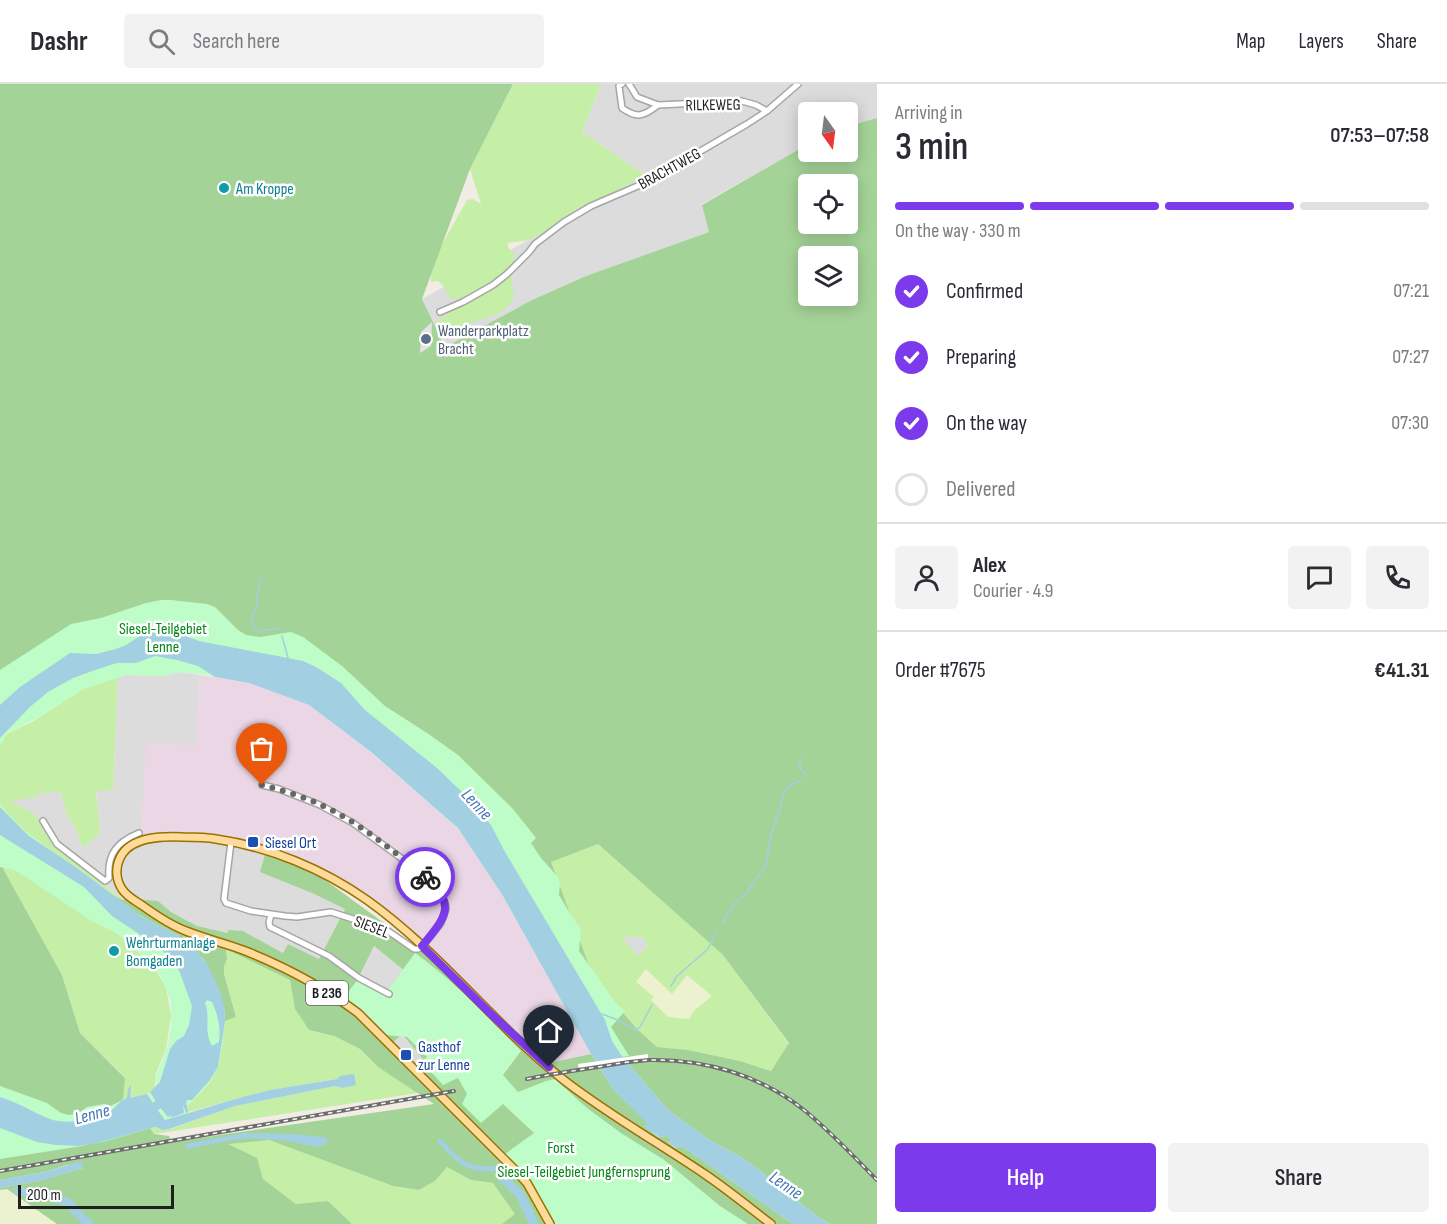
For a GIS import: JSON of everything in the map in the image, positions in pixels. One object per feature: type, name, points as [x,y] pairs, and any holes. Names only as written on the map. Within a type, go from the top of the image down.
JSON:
[{"type":"main road","name":"B 236","points":[[231,842],[187,834],[159,833],[140,837],[125,844],[119,850],[112,873],[116,888],[122,897],[143,912],[183,931],[245,951],[276,964],[358,1013],[513,1168],[531,1191],[550,1224]]},
{"type":"main road","points":[[231,842],[302,863],[337,881],[366,899],[422,946]]},
{"type":"main road","name":"SIESEL","points":[[422,946],[492,1015],[560,1077],[708,1176],[771,1224]]},
{"type":"street","name":"RILKEWEG","points":[[622,84],[619,86],[622,108],[630,114],[644,115],[658,105],[742,102],[756,105],[766,111]]},
{"type":"street","points":[[629,84],[637,98],[658,105]]},
{"type":"street","name":"BRACHTWEG","points":[[440,312],[493,285],[518,264],[535,244],[564,222],[591,206],[676,168],[766,111],[798,84]]},
{"type":"street","points":[[262,785],[320,805],[353,823],[412,866],[439,889],[446,909],[441,923],[422,946]]},
{"type":"street","points":[[44,821],[57,844],[105,881],[109,878],[110,860],[117,846],[139,833]]},
{"type":"street","name":"SIESEL","points":[[231,842],[224,899],[226,903],[271,915],[297,917],[331,912],[384,929],[414,949],[422,946]]},
{"type":"street","points":[[271,915],[270,927],[329,956],[359,978],[389,994]]},
{"type":"shaded area","points":[[601,84],[877,84],[877,118],[858,123],[858,102],[798,102],[798,150],[702,204],[709,232],[586,276],[532,300],[445,347],[422,299],[645,175],[582,132]]},
{"type":"shaded area","name":"Wanderparkplatz Bracht","points":[[432,322],[431,346],[420,353],[421,332]]},
{"type":"shaded area","points":[[180,672],[200,675],[196,747],[146,744],[176,839],[200,843],[227,843],[266,851],[312,893],[345,909],[319,959],[288,944],[283,953],[243,931],[228,933],[197,926],[171,912],[158,901],[123,900],[55,845],[9,800],[37,797],[38,790],[41,789],[42,794],[60,791],[67,815],[75,827],[83,848],[100,833],[96,790],[113,790],[118,677],[124,675],[163,676]]},
{"type":"shaded area","points":[[200,675],[249,683],[309,705],[370,752],[458,828],[503,896],[591,1054],[549,1063],[492,1015],[445,969],[366,899],[302,863],[227,843],[200,843],[176,839],[141,844],[146,743],[196,746]]},
{"type":"shaded area","points":[[621,937],[643,937],[648,946],[637,956]]},
{"type":"shaded area","points":[[374,946],[406,972],[389,994],[359,978]]},
{"type":"shaded area","points":[[401,1033],[424,1059],[414,1068],[390,1045]]},
{"type":"green space","points":[[0,84],[513,84],[470,169],[422,299],[445,347],[532,300],[586,276],[709,232],[702,205],[798,150],[798,162],[858,162],[858,123],[877,118],[877,1224],[831,1224],[818,1217],[755,1167],[709,1140],[667,1109],[621,1055],[491,825],[234,649],[0,705]],"holes":[[[598,844],[722,954],[789,1043],[771,1071],[740,1061],[688,1050],[657,1047],[637,1029],[594,979],[551,862]]]},
{"type":"green space","points":[[513,84],[601,84],[582,132],[645,175],[529,240],[508,243],[508,247],[515,256],[510,267],[514,295],[510,304],[500,313],[439,336],[438,320],[473,298],[452,299],[438,281],[431,282],[431,264],[467,200],[473,199],[481,204],[470,169]]},
{"type":"green space","name":"Siesel-Teilgebiet Lenne","points":[[161,600],[207,604],[215,607],[246,635],[260,637],[291,632],[303,637],[342,666],[385,706],[458,755],[513,809],[536,838],[531,843],[558,877],[559,895],[581,929],[579,951],[616,1003],[625,1011],[611,1027],[629,1056],[595,1060],[500,891],[471,845],[458,829],[386,764],[312,705],[247,682],[200,674],[180,672],[162,676],[126,675],[84,689],[7,734],[0,746],[0,670],[71,624],[101,618]]},
{"type":"green space","points":[[118,677],[113,790],[96,791],[100,833],[83,848],[75,827],[67,815],[60,791],[41,794],[41,790],[38,791],[38,797],[10,801],[41,820],[55,845],[123,900],[112,895],[29,836],[0,804],[0,745],[7,734],[32,722],[85,688]]},
{"type":"green space","points":[[0,803],[29,834],[79,869],[127,908],[178,936],[205,961],[224,1016],[223,1041],[219,1065],[213,1078],[187,1106],[191,1122],[164,1130],[155,1127],[103,1142],[0,1159],[0,1086],[47,1103],[61,1113],[69,1115],[77,1114],[87,1107],[104,1104],[110,1106],[123,1100],[147,1095],[156,1089],[157,1074],[168,1045],[171,1001],[155,968],[116,933],[93,922],[15,870],[0,867]]},
{"type":"green space","points":[[598,844],[722,954],[789,1044],[771,1071],[740,1061],[688,1050],[657,1047],[637,1029],[594,979],[550,862]],"holes":[[[622,937],[643,937],[648,946],[637,956]],[[646,969],[672,994],[687,975],[712,996],[694,1011],[689,1019],[668,1017],[651,1000],[654,997],[636,982]]]},
{"type":"green space","name":"Forst","points":[[266,851],[302,863],[421,950],[545,1066],[549,1063],[591,1054],[613,1089],[649,1125],[644,1126],[658,1137],[666,1136],[673,1140],[668,1142],[675,1148],[682,1146],[793,1224],[502,1224],[515,1214],[493,1183],[471,1180],[447,1167],[435,1181],[419,1190],[393,1186],[269,1140],[228,1144],[257,1158],[263,1179],[296,1204],[328,1201],[352,1224],[57,1224],[7,1189],[0,1190],[0,1188],[38,1181],[83,1168],[67,1165],[45,1172],[0,1180],[0,1128],[150,1128],[154,1134],[169,1136],[172,1142],[434,1104],[378,1067],[360,1049],[334,1036],[309,1030],[295,1009],[290,980],[226,949],[224,974],[236,1017],[225,1021],[224,1007],[179,936],[142,917],[112,895],[123,900],[158,901],[171,912],[197,926],[228,933],[228,930],[243,931],[283,953],[288,944],[319,959],[345,909],[260,872]],"holes":[[[374,946],[406,972],[389,994],[359,977]],[[402,1034],[423,1059],[414,1068],[390,1045]]]},
{"type":"green space","points":[[0,861],[115,929],[146,954],[166,987],[171,1016],[166,1049],[156,1073],[155,1088],[147,1094],[130,1098],[130,1087],[127,1098],[123,1099],[125,1077],[80,1033],[62,975]]},
{"type":"green space","points":[[0,863],[62,975],[80,1033],[125,1078],[123,1099],[120,1103],[69,1122],[0,1097]]},
{"type":"green space","points":[[226,948],[290,980],[295,1009],[309,1030],[334,1036],[360,1049],[378,1067],[418,1093],[154,1134],[150,1128],[170,1129],[235,1106],[335,1086],[342,1088],[341,1076],[337,1079],[270,1090],[188,1112],[186,1107],[221,1050],[225,1021],[236,1017],[224,974],[227,959]]},
{"type":"green space","name":"Siesel-Teilgebiet Jungfernsprung","points":[[415,953],[457,987],[521,1051],[503,1075],[518,1092],[555,1079],[587,1108],[621,1133],[663,1159],[720,1206],[748,1224],[553,1224],[522,1173],[505,1154],[534,1133],[503,1104],[481,1123],[462,1104],[467,1094],[458,1078],[443,1085],[422,1062],[427,1057],[407,1037],[385,1035],[345,998],[359,978],[386,993]]},
{"type":"green space","points":[[646,969],[666,987],[687,975],[712,996],[694,1011],[689,1019],[668,1017],[651,1000],[654,997],[636,982]]},
{"type":"green space","points":[[269,1140],[393,1186],[419,1190],[435,1181],[447,1167],[471,1180],[493,1183],[516,1214],[502,1224],[352,1224],[328,1201],[296,1204],[263,1179],[227,1143]]},
{"type":"green space","points":[[7,1189],[57,1224],[0,1224],[0,1190]]},
{"type":"water","points":[[157,628],[199,641],[303,661],[341,683],[365,710],[437,768],[491,825],[605,1020],[612,1041],[621,1055],[667,1109],[709,1140],[741,1157],[818,1217],[831,1224],[793,1224],[682,1146],[676,1148],[668,1142],[672,1140],[666,1136],[659,1137],[643,1126],[648,1125],[613,1089],[591,1054],[503,896],[458,828],[371,752],[309,705],[249,683],[215,677],[198,666],[155,656],[136,663],[117,663],[73,678],[48,692],[0,738],[0,705],[20,687],[70,653],[96,654],[116,649],[149,630]]},
{"type":"water","points":[[0,807],[29,836],[77,868],[142,917],[179,936],[207,964],[221,993],[225,1021],[218,1067],[192,1100],[187,1100],[188,1112],[186,1113],[183,1105],[184,1113],[168,1117],[160,1107],[165,1103],[162,1100],[157,1103],[150,1092],[160,1082],[170,1049],[184,1036],[189,1025],[192,1006],[176,965],[165,953],[112,916],[84,887],[0,835]],"holes":[[[207,1000],[212,1002],[220,1032],[219,1042],[212,1046],[208,1035],[205,1003]]]},
{"type":"water","points":[[354,1074],[356,1085],[342,1088],[335,1086],[235,1106],[169,1129],[163,1130],[155,1127],[79,1146],[37,1142],[0,1128],[0,1097],[53,1120],[79,1121],[107,1113],[127,1098],[131,1085],[130,1098],[147,1094],[154,1108],[165,1120],[270,1090]]},
{"type":"water","points":[[244,1133],[293,1134],[328,1139],[327,1144],[317,1147],[288,1141],[248,1138],[187,1149],[185,1144]]},
{"type":"water","points":[[82,1161],[83,1168],[39,1181],[0,1188],[0,1180],[45,1172]]},
{"type":"pier","points":[[648,1054],[648,1061],[579,1071],[578,1064]]},
{"type":"waterway","points":[[261,576],[257,597],[258,606],[251,616],[254,629],[263,631],[280,628]]},
{"type":"waterway","points":[[282,636],[288,658]]},
{"type":"waterway","points":[[804,758],[799,762],[801,770],[807,776]]},
{"type":"waterway","points":[[722,924],[733,905],[747,892],[766,866],[770,838],[783,794],[790,785],[801,781]]},
{"type":"waterway","points":[[671,986],[677,976],[708,949],[716,931]]},
{"type":"waterway","points":[[602,1014],[636,1030],[652,1005]]},
{"type":"waterway","name":"Lenne","points":[[143,1114],[172,1096]]},
{"type":"waterway","points":[[440,1141],[456,1158],[471,1167],[501,1169]]},
{"type":"waterway","points":[[499,1169],[503,1179],[520,1194],[534,1224]]},
{"type":"waterway","points":[[18,1191],[43,1194],[69,1203],[89,1224]]},
{"type":"railway","points":[[527,1079],[649,1060],[691,1062],[731,1071],[769,1087],[804,1110],[877,1180]]},
{"type":"railway","points":[[0,1171],[454,1091]]},
{"type":"way so far","points":[[262,785],[320,805],[353,823],[425,877]]},
{"type":"place","name":"Am Kroppe","points":[[224,188]]},
{"type":"place","name":"Wanderparkplatz Bracht","points":[[426,339]]},
{"type":"place","name":"Siesel Ort","points":[[253,842]]},
{"type":"place","name":"Wehrturmanlage Bomgaden","points":[[114,951]]},
{"type":"place","name":"Gasthof zur Lenne","points":[[406,1055]]},
{"type":"route","points":[[425,877],[439,889],[446,909],[441,923],[422,946],[549,1067]]}]
